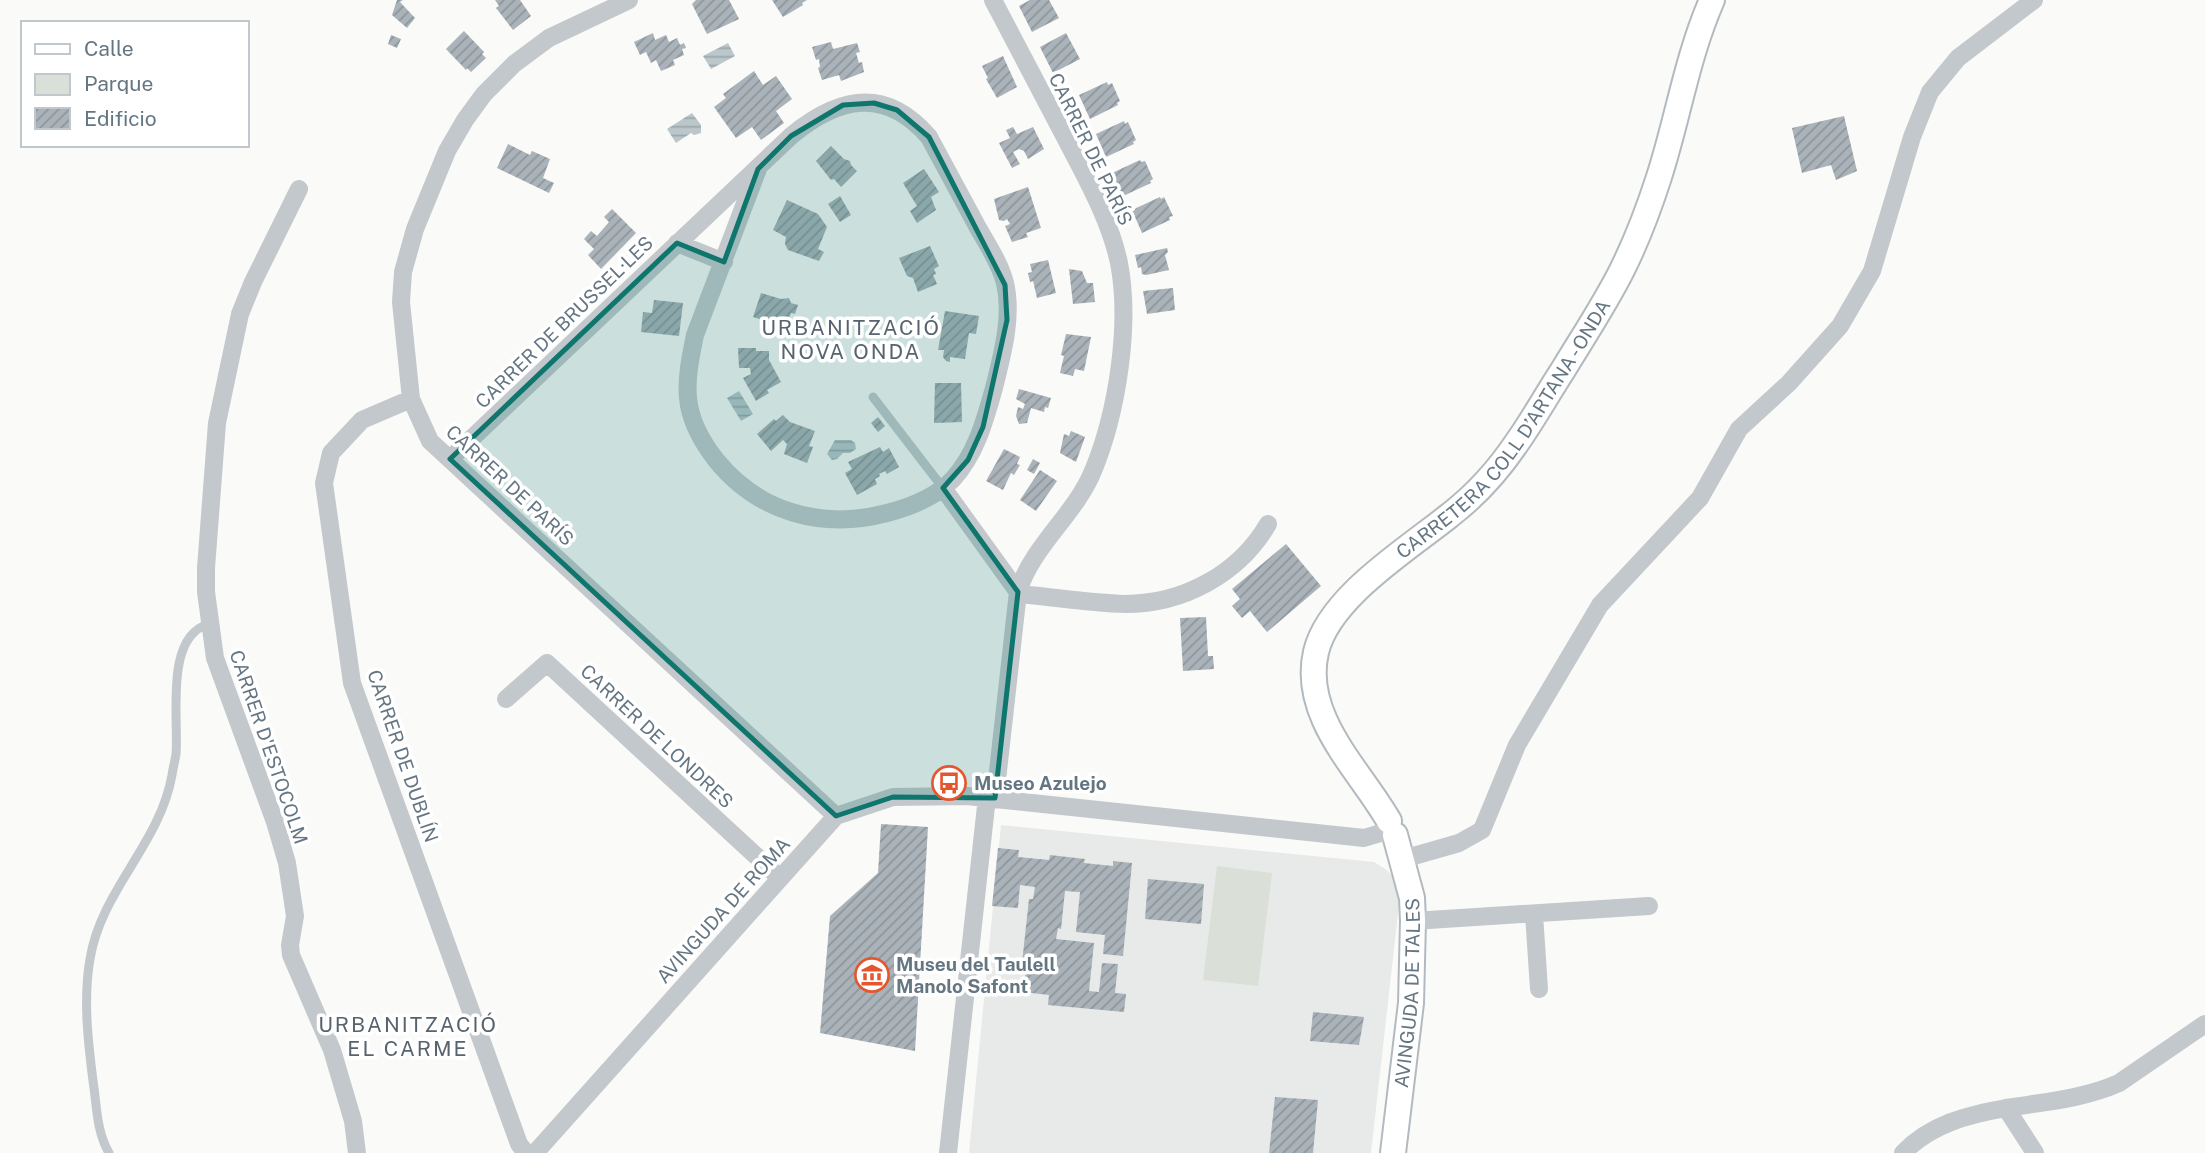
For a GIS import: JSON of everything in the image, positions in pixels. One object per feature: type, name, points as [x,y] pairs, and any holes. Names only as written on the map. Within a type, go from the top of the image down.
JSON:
[{"type":"main road","name":"CARRETERA COLL D’ARTANA - ONDA","points":[[1389,830],[1325,721],[1316,693],[1313,669],[1325,628],[1371,576],[1453,513],[1487,480],[1518,442],[1588,330],[1622,270],[1660,176],[1688,69],[1712,0]]},
{"type":"main road","name":"AVINGUDA DE TALES","points":[[1389,830],[1403,859],[1412,898],[1413,921],[1411,1003],[1393,1153]]},
{"type":"street","name":"CARRER DE PARÍS","points":[[629,0],[549,38],[514,64],[484,94],[447,151],[415,229],[403,272],[401,302],[411,399],[430,441],[835,816]]},
{"type":"street","name":"CARRER DE PARÍS","points":[[993,0],[1104,218],[1119,263],[1123,296],[1118,380],[1111,416],[1094,470],[1082,494],[1027,570],[1017,592]]},
{"type":"street","points":[[1403,859],[1459,843],[1482,830],[1517,745],[1600,605],[1700,498],[1739,429],[1789,383],[1840,326],[1872,271],[1912,137],[1930,92],[1958,58],[2034,0]]},
{"type":"street","name":"CARRER DE BRUSSEL·LES","points":[[450,459],[677,243],[803,127],[827,111],[843,104],[858,102],[886,105],[907,116],[929,137],[991,250],[1003,278],[1007,320],[1000,363],[983,427],[968,460],[952,480],[943,488],[916,502],[880,515],[823,520],[798,515],[764,502],[725,471],[696,429],[688,397],[695,335],[758,169]]},
{"type":"street","name":"CARRER D'ESTOCOLM","points":[[299,189],[240,314],[223,387],[207,539],[206,592],[209,624],[219,673],[275,822],[286,863],[295,916],[290,944],[291,955],[332,1050],[353,1121],[357,1153]]},
{"type":"street","name":"CARRER DE BRUSSEL·LES","points":[[677,243],[723,262]]},
{"type":"street","name":"CARRER DE DUBLÍN","points":[[411,399],[362,421],[331,453],[324,482],[352,684],[514,1131],[526,1153]]},
{"type":"street","points":[[943,488],[1017,592],[1029,595],[1125,604],[1175,597],[1202,586],[1228,570],[1252,547],[1268,524]]},
{"type":"street","points":[[948,1153],[1017,592]]},
{"type":"street","name":"CARRER DE LONDRES","points":[[506,699],[547,663],[779,878]]},
{"type":"street","name":"AVINGUDA DE ROMA","points":[[535,1153],[835,816],[893,797],[991,797],[1364,838],[1389,830]]},
{"type":"street","points":[[1413,921],[1649,906]]},
{"type":"street","points":[[1534,914],[1539,989]]},
{"type":"street","points":[[1903,1153],[1926,1133],[1966,1115],[2103,1090],[2119,1083],[2205,1024]]},
{"type":"street","points":[[2006,1108],[2035,1153]]},
{"type":"lane","points":[[873,397],[943,488]]},
{"type":"lane","points":[[109,1153],[98,1124],[87,1042],[90,959],[102,916],[142,851],[165,801],[176,753],[174,710],[180,658],[195,631],[209,624]]},
{"type":"highlighted area","points":[[874,103],[897,110],[929,137],[1005,285],[1007,320],[983,427],[968,460],[943,488],[1018,592],[995,798],[893,797],[836,816],[450,459],[677,243],[724,262],[758,169],[791,136],[843,105]]},
{"type":"shaded area","points":[[728,43],[735,56],[711,69],[703,56]]},
{"type":"shaded area","points":[[692,113],[701,125],[701,133],[691,133],[676,143],[667,129]]},
{"type":"shaded area","points":[[739,391],[753,414],[741,421],[727,398]]},
{"type":"shaded area","points":[[835,440],[851,440],[856,449],[832,460],[827,454]]},
{"type":"shaded area","points":[[1001,825],[1374,862],[1387,870],[1397,882],[1400,896],[1371,1153],[969,1153]]},
{"type":"green space","points":[[1217,866],[1272,873],[1258,986],[1203,980]]},
{"type":"building","points":[[397,0],[403,0],[400,2],[415,18],[407,28],[392,15]]},
{"type":"building","points":[[495,0],[520,0],[531,16],[513,30],[496,8],[499,6]]},
{"type":"building","points":[[696,0],[729,0],[739,19],[707,34],[692,4]]},
{"type":"building","points":[[772,0],[807,0],[783,17]]},
{"type":"building","points":[[1030,0],[1049,0],[1059,18],[1032,32],[1019,6]]},
{"type":"building","points":[[464,31],[484,52],[482,54],[486,58],[471,72],[446,49]]},
{"type":"building","points":[[653,33],[655,40],[666,35],[669,42],[677,38],[680,45],[684,43],[686,48],[682,49],[684,55],[673,60],[675,65],[661,71],[656,60],[651,63],[646,52],[640,55],[634,42]]},
{"type":"building","points":[[1066,33],[1080,59],[1053,73],[1040,47]]},
{"type":"building","points":[[391,35],[401,39],[397,48],[388,44]]},
{"type":"building","points":[[831,42],[833,49],[857,43],[860,52],[856,53],[864,72],[841,81],[839,75],[822,80],[818,68],[819,59],[816,60],[812,47]]},
{"type":"building","points":[[1003,56],[1017,87],[997,98],[982,66]]},
{"type":"building","points":[[754,71],[763,85],[776,76],[792,99],[776,111],[784,123],[761,140],[752,127],[736,138],[714,107],[726,98],[723,94]]},
{"type":"building","points":[[1107,82],[1108,85],[1112,83],[1120,101],[1118,105],[1090,119],[1079,95]]},
{"type":"building","points":[[1844,116],[1857,171],[1836,180],[1831,165],[1802,173],[1792,128]]},
{"type":"building","points":[[1124,121],[1125,124],[1128,122],[1136,140],[1134,144],[1106,157],[1096,134]]},
{"type":"building","points":[[1013,127],[1017,134],[1033,127],[1044,149],[1028,159],[1024,151],[1019,149],[1013,152],[1020,164],[1012,168],[999,143],[1010,138],[1006,130]]},
{"type":"building","points":[[508,144],[530,155],[532,151],[550,159],[543,178],[554,183],[549,193],[497,168]]},
{"type":"building","points":[[831,146],[844,159],[850,161],[857,171],[841,187],[834,179],[831,180],[816,161]]},
{"type":"building","points":[[1140,160],[1145,161],[1153,179],[1151,183],[1123,196],[1112,173]]},
{"type":"building","points":[[924,169],[939,192],[931,197],[936,210],[917,223],[910,211],[917,206],[903,183]]},
{"type":"building","points":[[1028,187],[1041,228],[1026,233],[1028,237],[1012,242],[1005,226],[1010,224],[1007,219],[999,220],[994,199]]},
{"type":"building","points":[[840,196],[851,215],[840,222],[828,204]]},
{"type":"building","points":[[1164,197],[1173,216],[1142,233],[1132,210]]},
{"type":"building","points":[[787,200],[818,214],[827,227],[818,249],[824,252],[819,261],[788,250],[786,237],[773,230]]},
{"type":"building","points":[[612,209],[636,233],[601,269],[588,255],[594,249],[584,239],[591,231],[597,236],[609,222],[604,217]]},
{"type":"building","points":[[930,246],[939,266],[934,269],[936,274],[933,275],[937,284],[918,292],[913,278],[907,276],[899,258]]},
{"type":"building","points":[[1167,248],[1165,255],[1169,270],[1142,274],[1135,255]]},
{"type":"building","points":[[1048,260],[1056,293],[1037,298],[1028,273],[1032,272],[1030,264]]},
{"type":"building","points":[[1069,269],[1082,271],[1087,283],[1093,283],[1095,302],[1073,304]]},
{"type":"building","points":[[1173,288],[1175,310],[1147,314],[1143,291]]},
{"type":"building","points":[[761,293],[781,299],[789,298],[791,303],[798,305],[795,314],[791,313],[788,321],[783,319],[781,326],[753,317]]},
{"type":"building","points":[[654,300],[683,303],[679,336],[641,332],[643,312],[652,313]]},
{"type":"building","points":[[945,311],[979,316],[976,334],[969,333],[965,359],[950,357],[950,362],[946,361],[943,357],[944,350],[938,350]]},
{"type":"building","points":[[1066,334],[1091,337],[1084,371],[1075,369],[1073,376],[1060,373]]},
{"type":"building","points":[[786,345],[793,346],[793,357],[785,356]]},
{"type":"building","points":[[738,348],[769,351],[769,360],[781,382],[767,390],[769,393],[756,401],[743,378],[751,374],[750,368],[739,368]]},
{"type":"building","points":[[935,383],[961,383],[962,422],[934,423]]},
{"type":"building","points":[[1019,389],[1051,398],[1044,412],[1031,408],[1027,423],[1019,424],[1016,416],[1018,407],[1023,409],[1025,404],[1016,399]]},
{"type":"building","points":[[783,415],[790,422],[815,431],[809,446],[813,447],[807,463],[784,454],[787,444],[783,440],[771,451],[757,434]]},
{"type":"building","points":[[878,417],[885,426],[878,432],[871,423]]},
{"type":"building","points":[[1071,431],[1085,437],[1076,462],[1060,453],[1064,434],[1069,436]]},
{"type":"building","points":[[880,447],[883,452],[889,448],[899,467],[887,474],[885,471],[879,474],[875,479],[877,484],[857,495],[845,473],[852,469],[848,462]]},
{"type":"building","points":[[1004,449],[1020,457],[1017,464],[1020,465],[1014,475],[1011,473],[1003,490],[986,481]]},
{"type":"building","points":[[1033,459],[1040,463],[1034,474],[1027,470]]},
{"type":"building","points":[[1040,470],[1057,481],[1036,511],[1020,500]]},
{"type":"building","points":[[1286,544],[1321,586],[1267,632],[1250,611],[1242,618],[1232,606],[1240,599],[1232,589]]},
{"type":"building","points":[[1206,617],[1208,656],[1213,656],[1214,669],[1183,671],[1180,618]]},
{"type":"building","name":"Museu del Taulell Manolo Safont","points":[[881,824],[928,827],[915,1051],[820,1033],[830,916],[878,873]]},
{"type":"building","points":[[998,848],[1019,850],[1018,857],[1049,860],[1050,855],[1113,866],[1113,861],[1132,863],[1123,956],[1103,954],[1105,935],[1076,932],[1080,892],[1065,891],[1061,929],[1058,928],[1056,939],[1094,943],[1089,991],[1099,992],[1102,963],[1118,964],[1115,993],[1126,994],[1124,1012],[1048,1005],[1049,995],[1023,992],[1027,963],[1022,963],[1029,899],[1033,899],[1035,887],[1020,885],[1018,908],[992,906]]},
{"type":"building","points":[[1148,879],[1204,884],[1201,924],[1145,919]]},
{"type":"building","points":[[1313,1012],[1364,1017],[1359,1045],[1310,1041]]},
{"type":"building","points":[[1275,1097],[1318,1100],[1313,1153],[1269,1153]]},
{"type":"place","name":"Museo Azulejo","points":[[949,783]]},
{"type":"place","name":"Museu del Taulell Manolo Safont","points":[[872,975]]},
{"type":"district","name":"URBANITZACIÓ NOVA ONDA","points":[[851,340]]},
{"type":"district","name":"URBANITZACIÓ EL CARME","points":[[408,1037]]}]
